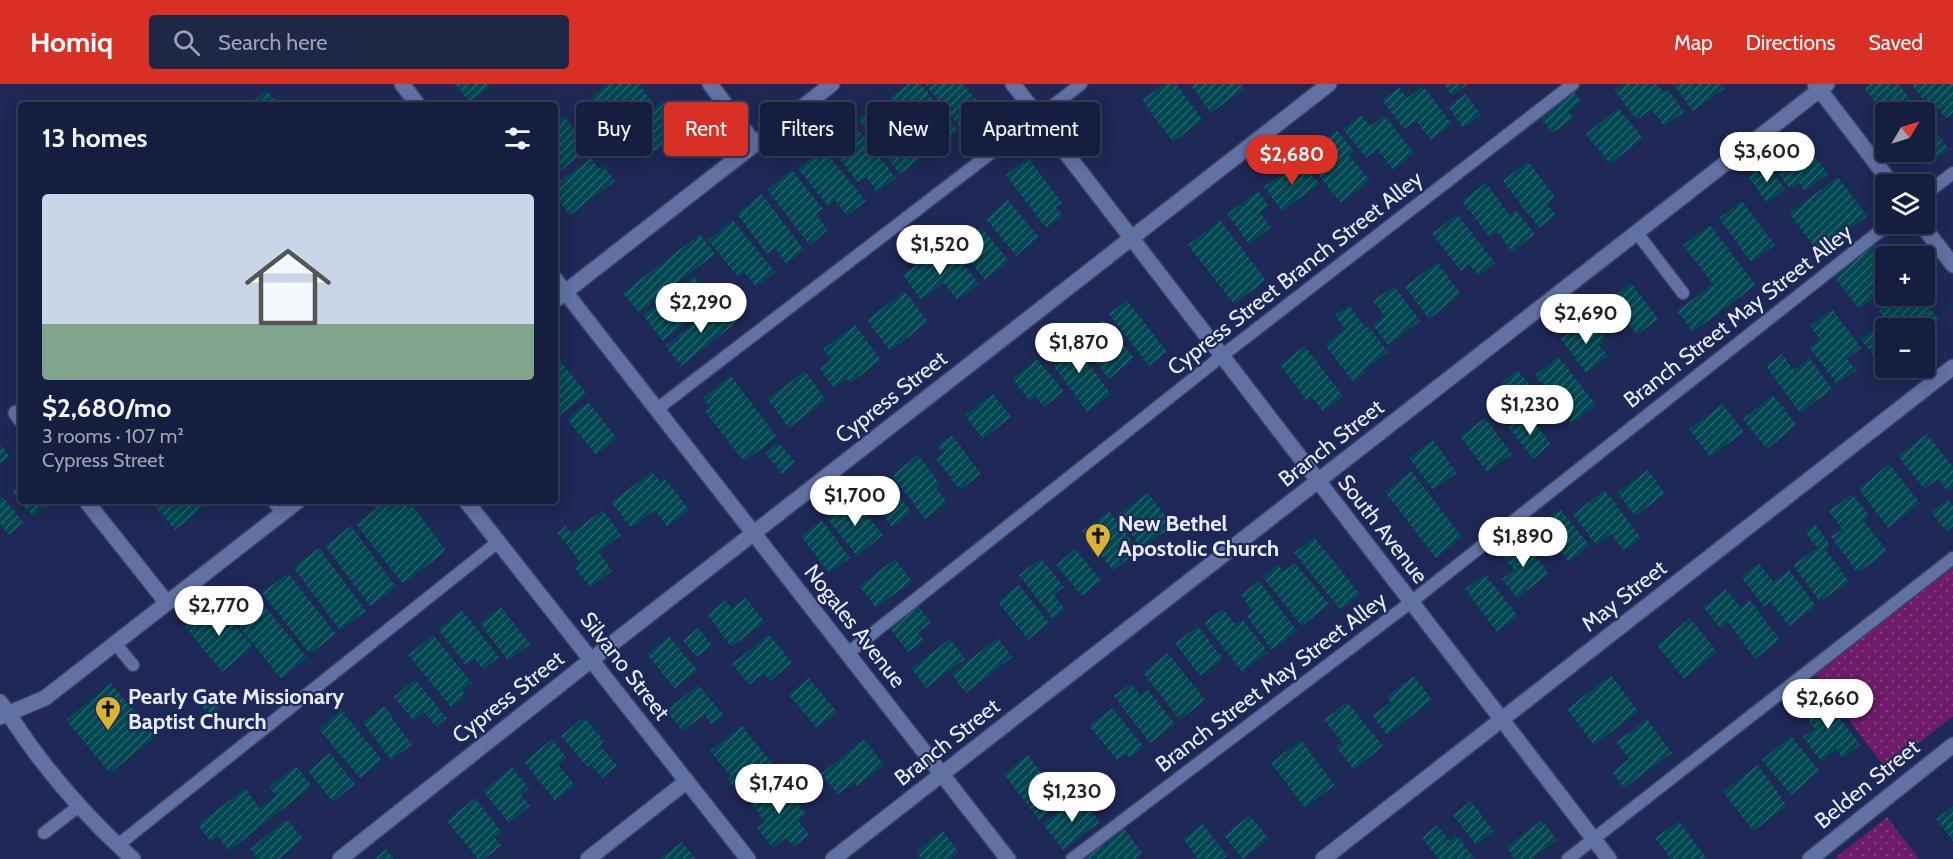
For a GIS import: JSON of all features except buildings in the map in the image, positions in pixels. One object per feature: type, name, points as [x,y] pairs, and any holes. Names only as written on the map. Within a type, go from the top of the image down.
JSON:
[{"type":"street","points":[[402,84],[416,102]]},
{"type":"street","points":[[710,84],[755,144]]},
{"type":"street","points":[[560,296],[832,84]]},
{"type":"street","name":"South Avenue","points":[[1012,84],[1026,102]]},
{"type":"street","name":"Cypress Street","points":[[340,859],[591,660],[1329,84]]},
{"type":"street","points":[[1820,86],[1885,174]]},
{"type":"street","name":"Branch Street","points":[[833,859],[1636,233],[1820,86]]},
{"type":"street","name":"South Avenue","points":[[1068,156],[1609,859]]},
{"type":"street","points":[[1930,234],[1953,265]]},
{"type":"street","name":"Nogales Avenue","points":[[560,296],[657,410],[1008,859]]},
{"type":"street","name":"May Street","points":[[1323,859],[1953,367]]},
{"type":"street","points":[[88,504],[167,603]]},
{"type":"street","name":"Silvano Street","points":[[468,504],[748,859]]},
{"type":"street","points":[[133,859],[79,806],[3,711],[45,698],[167,603],[278,507]]},
{"type":"street","name":"Belden Street","points":[[1810,859],[1953,745]]},
{"type":"street","points":[[588,859],[687,781]]},
{"type":"lane","points":[[1058,102],[1081,84]]},
{"type":"lane","name":"Cypress Street Branch Street Alley","points":[[848,653],[1223,355],[1573,84]]},
{"type":"lane","points":[[657,410],[987,156]]},
{"type":"lane","points":[[1935,187],[1953,173]]},
{"type":"lane","points":[[1636,233],[1683,293]]},
{"type":"lane","name":"Branch Street May Street Alley","points":[[1072,859],[1411,602],[1876,234]]},
{"type":"lane","points":[[118,845],[498,542]]},
{"type":"lane","points":[[1568,859],[1953,558]]},
{"type":"lane","points":[[115,643],[133,665]]},
{"type":"lane","points":[[44,833],[79,806]]},
{"type":"shaded area","points":[[1953,563],[1953,716],[1886,769],[1812,671]]},
{"type":"shaded area","points":[[1887,817],[1919,859],[1834,859]]},
{"type":"place","name":"New Bethel Apostolic Church","points":[[1098,559]]},
{"type":"place","name":"Pearly Gate Missionary Baptist Church","points":[[108,732]]}]
